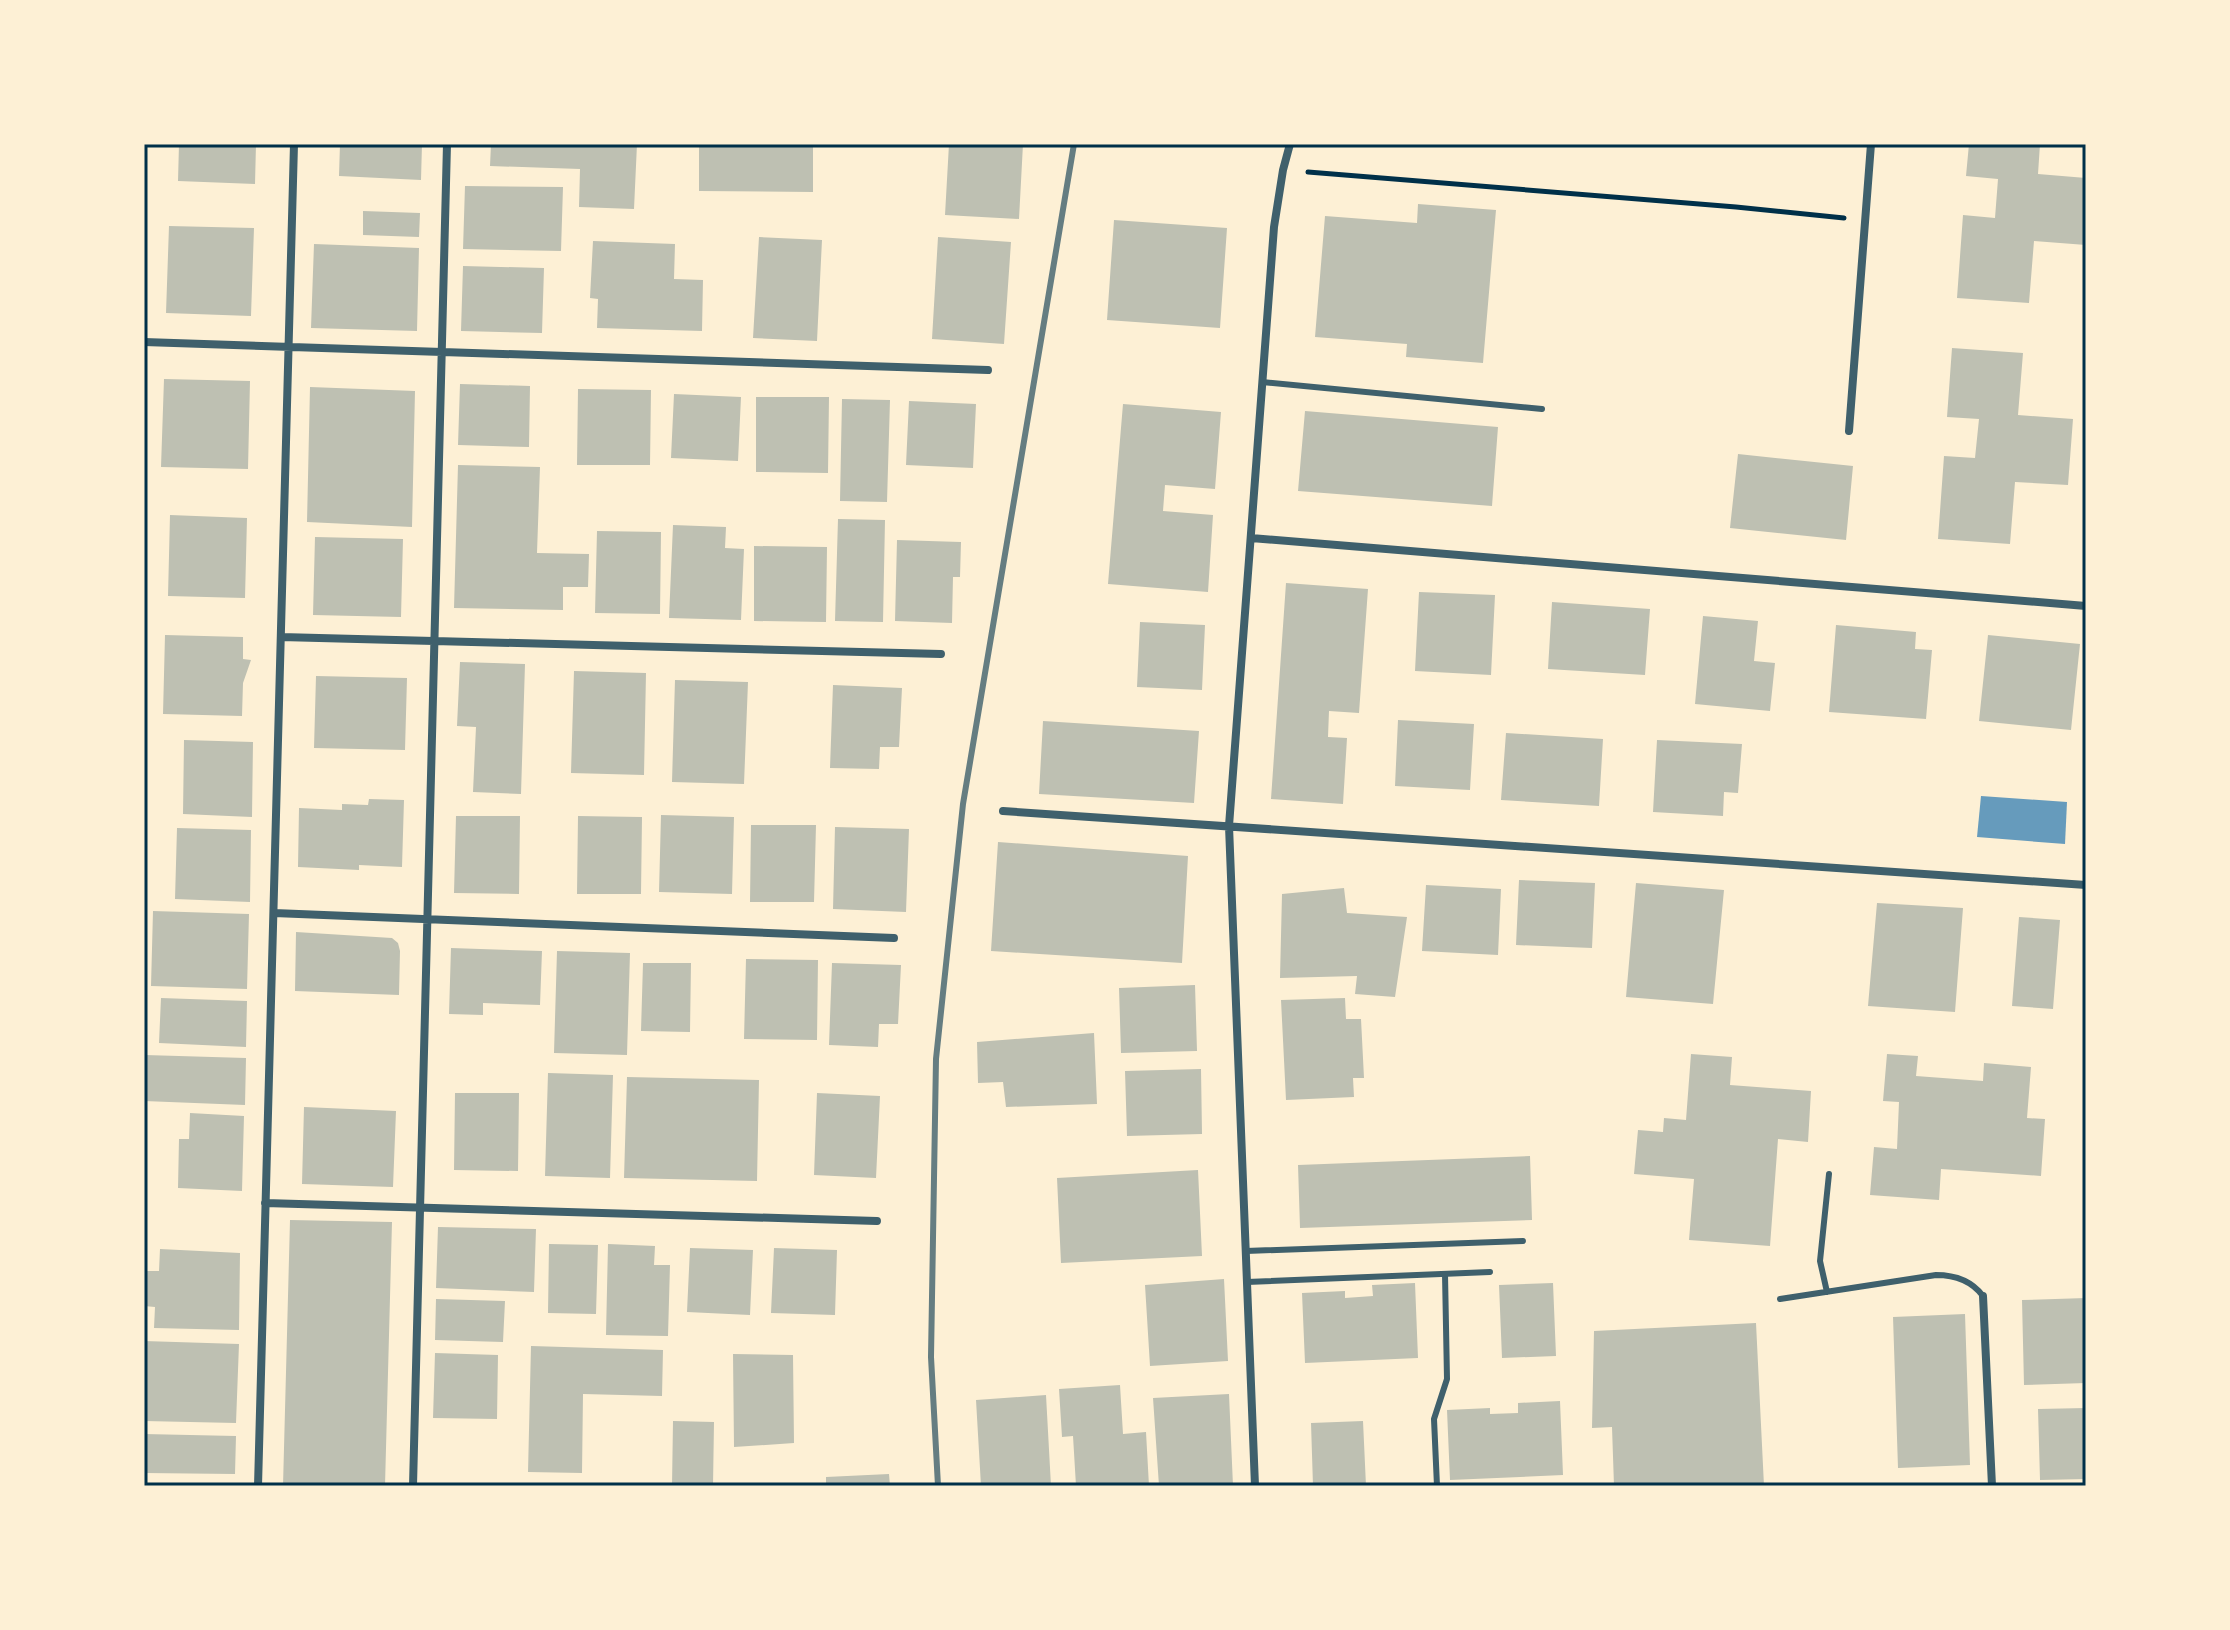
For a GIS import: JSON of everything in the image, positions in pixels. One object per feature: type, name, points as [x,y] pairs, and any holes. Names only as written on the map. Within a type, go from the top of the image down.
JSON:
[{"type":"street","points":[[258,1486],[294,144]]},
{"type":"street","points":[[413,1486],[447,144]]},
{"type":"street","points":[[1255,1486],[1229,826],[1274,227],[1290,144]]},
{"type":"street","points":[[1849,431],[1871,144]]},
{"type":"street","points":[[144,342],[988,370]]},
{"type":"street","points":[[1251,538],[2086,606]]},
{"type":"street","points":[[281,637],[941,654]]},
{"type":"street","points":[[1003,811],[2086,885]]},
{"type":"street","points":[[274,913],[894,938]]},
{"type":"street","points":[[265,1203],[877,1221]]},
{"type":"street","points":[[1983,1296],[1992,1486]]},
{"type":"lane","points":[[1262,382],[1542,409]]},
{"type":"lane","points":[[1827,1292],[1820,1261],[1829,1174]]},
{"type":"lane","points":[[1246,1251],[1523,1241]]},
{"type":"lane","points":[[1247,1282],[1490,1272]]},
{"type":"lane","points":[[1437,1486],[1434,1419],[1447,1379],[1445,1274]]},
{"type":"lane","points":[[1780,1299],[1936,1275],[1949,1275],[1970,1283],[1983,1296]]},
{"type":"path","points":[[1283,170],[1865,220]]},
{"type":"water","points":[[1981,796],[2067,802],[2065,844],[1977,837]]},
{"type":"building","points":[[179,144],[256,144],[255,184],[178,181]]},
{"type":"building","points":[[340,144],[422,144],[421,180],[339,176]]},
{"type":"building","points":[[491,144],[637,144],[634,209],[579,207],[580,169],[490,166]]},
{"type":"building","points":[[699,144],[813,144],[813,192],[699,191]]},
{"type":"building","points":[[949,144],[1023,144],[1019,219],[945,215]]},
{"type":"building","points":[[1969,144],[2040,144],[2038,174],[2086,178],[2086,245],[2034,241],[2029,303],[1957,298],[1963,215],[1995,218],[1998,179],[1966,176]]},
{"type":"building","points":[[465,186],[563,187],[561,251],[463,249]]},
{"type":"building","points":[[1418,204],[1496,210],[1483,363],[1406,357],[1407,344],[1315,337],[1325,216],[1417,223]]},
{"type":"building","points":[[363,211],[420,213],[419,237],[363,235]]},
{"type":"building","points":[[1114,220],[1227,228],[1220,328],[1107,320]]},
{"type":"building","points":[[169,226],[254,228],[251,316],[166,313]]},
{"type":"building","points":[[759,237],[822,240],[817,341],[753,338]]},
{"type":"building","points":[[938,237],[1011,242],[1004,344],[932,339]]},
{"type":"building","points":[[593,241],[675,244],[674,279],[703,280],[702,331],[597,328],[598,299],[590,298]]},
{"type":"building","points":[[314,244],[419,248],[417,331],[311,328]]},
{"type":"building","points":[[463,266],[544,268],[542,333],[461,331]]},
{"type":"building","points":[[1952,348],[2023,353],[2018,415],[2073,419],[2068,485],[2015,482],[2010,544],[1938,539],[1944,456],[1975,458],[1979,419],[1947,417]]},
{"type":"building","points":[[164,379],[250,381],[248,469],[161,467]]},
{"type":"building","points":[[460,384],[530,386],[529,447],[458,445]]},
{"type":"building","points":[[310,387],[415,391],[412,527],[307,522]]},
{"type":"building","points":[[578,389],[651,390],[650,465],[577,465]]},
{"type":"building","points":[[674,394],[741,397],[738,461],[671,458]]},
{"type":"building","points":[[756,397],[829,397],[828,473],[756,472]]},
{"type":"building","points":[[842,399],[890,400],[887,502],[840,501]]},
{"type":"building","points":[[909,401],[976,404],[973,468],[906,465]]},
{"type":"building","points":[[1123,404],[1221,412],[1215,489],[1165,485],[1163,511],[1213,515],[1208,592],[1108,584]]},
{"type":"building","points":[[1305,411],[1498,427],[1492,506],[1298,491]]},
{"type":"building","points":[[1738,454],[1853,466],[1846,540],[1730,528]]},
{"type":"building","points":[[458,465],[540,467],[537,553],[589,554],[588,587],[563,587],[563,610],[454,608]]},
{"type":"building","points":[[170,515],[247,518],[245,598],[168,596]]},
{"type":"building","points":[[838,519],[885,520],[883,622],[835,621]]},
{"type":"building","points":[[673,525],[726,527],[725,548],[744,549],[741,620],[669,618]]},
{"type":"building","points":[[597,531],[661,532],[660,614],[595,613]]},
{"type":"building","points":[[315,537],[403,539],[401,617],[313,615]]},
{"type":"building","points":[[897,540],[961,542],[960,577],[953,577],[952,623],[895,621]]},
{"type":"building","points":[[754,546],[827,547],[826,622],[754,621]]},
{"type":"building","points":[[1286,583],[1368,589],[1359,713],[1329,711],[1328,737],[1347,738],[1343,804],[1271,799]]},
{"type":"building","points":[[1419,592],[1495,595],[1491,675],[1415,671]]},
{"type":"building","points":[[1552,602],[1650,609],[1645,675],[1548,669]]},
{"type":"building","points":[[1703,616],[1758,621],[1754,661],[1775,663],[1770,711],[1695,704]]},
{"type":"building","points":[[1140,622],[1205,625],[1202,690],[1137,687]]},
{"type":"building","points":[[1836,625],[1916,632],[1915,649],[1932,650],[1926,719],[1829,712]]},
{"type":"building","points":[[165,635],[243,637],[243,659],[251,660],[243,683],[242,716],[163,714]]},
{"type":"building","points":[[1988,635],[2080,644],[2071,730],[1979,721]]},
{"type":"building","points":[[460,662],[525,664],[521,794],[473,792],[476,727],[457,726]]},
{"type":"building","points":[[574,671],[646,673],[644,775],[571,773]]},
{"type":"building","points":[[316,676],[407,678],[405,750],[314,748]]},
{"type":"building","points":[[675,680],[748,682],[744,784],[672,782]]},
{"type":"building","points":[[833,685],[902,688],[899,747],[880,747],[879,769],[830,768]]},
{"type":"building","points":[[1398,720],[1474,724],[1470,790],[1395,786]]},
{"type":"building","points":[[1043,721],[1199,731],[1194,803],[1039,794]]},
{"type":"building","points":[[1506,733],[1603,739],[1599,806],[1501,800]]},
{"type":"building","points":[[184,740],[253,742],[252,817],[183,814]]},
{"type":"building","points":[[1657,740],[1742,744],[1738,793],[1724,792],[1723,816],[1653,812]]},
{"type":"building","points":[[369,799],[404,800],[402,867],[359,865],[359,870],[298,867],[299,808],[342,810],[342,804],[368,805]]},
{"type":"building","points":[[661,815],[734,817],[732,894],[659,892]]},
{"type":"building","points":[[456,816],[520,816],[519,894],[454,893]]},
{"type":"building","points":[[578,816],[642,817],[641,894],[577,894]]},
{"type":"building","points":[[751,825],[816,825],[814,902],[750,902]]},
{"type":"building","points":[[835,827],[909,829],[906,912],[833,909]]},
{"type":"building","points":[[177,828],[251,830],[250,902],[175,899]]},
{"type":"building","points":[[998,842],[1188,856],[1182,963],[991,951]]},
{"type":"building","points":[[1519,880],[1595,883],[1592,948],[1516,945]]},
{"type":"building","points":[[1636,883],[1724,890],[1713,1004],[1626,997]]},
{"type":"building","points":[[1426,885],[1501,889],[1498,955],[1422,951]]},
{"type":"building","points":[[1344,888],[1347,913],[1407,917],[1395,997],[1355,994],[1357,976],[1280,978],[1282,894]]},
{"type":"building","points":[[1877,903],[1963,908],[1955,1012],[1868,1006]]},
{"type":"building","points":[[153,911],[249,914],[247,989],[151,986]]},
{"type":"building","points":[[2019,917],[2060,920],[2053,1009],[2012,1006]]},
{"type":"building","points":[[296,932],[392,938],[398,943],[400,951],[399,995],[295,991]]},
{"type":"building","points":[[451,948],[542,951],[540,1005],[483,1003],[483,1015],[449,1014]]},
{"type":"building","points":[[557,951],[630,953],[627,1055],[554,1053]]},
{"type":"building","points":[[746,959],[818,960],[817,1040],[744,1039]]},
{"type":"building","points":[[643,963],[691,963],[690,1032],[641,1031]]},
{"type":"building","points":[[832,963],[901,965],[898,1024],[879,1024],[878,1047],[829,1045]]},
{"type":"building","points":[[1195,985],[1197,1051],[1121,1053],[1119,988]]},
{"type":"building","points":[[161,998],[247,1001],[246,1047],[159,1043]]},
{"type":"building","points":[[1345,998],[1346,1019],[1361,1019],[1364,1078],[1353,1078],[1354,1097],[1286,1100],[1281,1000]]},
{"type":"building","points":[[1094,1033],[1097,1104],[1006,1107],[1003,1082],[978,1083],[977,1042]]},
{"type":"building","points":[[1691,1054],[1732,1057],[1730,1085],[1811,1091],[1808,1142],[1778,1139],[1770,1246],[1689,1240],[1694,1179],[1634,1174],[1638,1130],[1663,1132],[1664,1118],[1686,1120]]},
{"type":"building","points":[[1887,1054],[1918,1056],[1916,1076],[1983,1081],[1984,1063],[2031,1067],[2027,1118],[2045,1119],[2041,1176],[1941,1169],[1939,1200],[1870,1195],[1874,1147],[1897,1149],[1899,1102],[1883,1101]]},
{"type":"building","points":[[145,1055],[246,1058],[245,1105],[144,1101]]},
{"type":"building","points":[[1201,1069],[1202,1134],[1127,1136],[1125,1071]]},
{"type":"building","points":[[548,1073],[613,1075],[610,1178],[545,1176]]},
{"type":"building","points":[[627,1077],[759,1080],[757,1181],[624,1178]]},
{"type":"building","points":[[455,1093],[519,1093],[518,1171],[454,1170]]},
{"type":"building","points":[[817,1093],[880,1096],[876,1178],[814,1175]]},
{"type":"building","points":[[304,1107],[396,1111],[393,1187],[302,1184]]},
{"type":"building","points":[[190,1113],[244,1116],[242,1191],[178,1188],[179,1139],[189,1139]]},
{"type":"building","points":[[1530,1156],[1532,1220],[1300,1228],[1298,1165]]},
{"type":"building","points":[[1198,1170],[1202,1256],[1061,1263],[1057,1178]]},
{"type":"building","points":[[290,1220],[392,1222],[385,1486],[283,1486]]},
{"type":"building","points":[[438,1227],[536,1229],[534,1292],[436,1288]]},
{"type":"building","points":[[549,1244],[598,1245],[596,1314],[548,1313]]},
{"type":"building","points":[[608,1244],[655,1246],[654,1265],[670,1265],[668,1336],[606,1335]]},
{"type":"building","points":[[690,1248],[753,1250],[750,1315],[687,1312]]},
{"type":"building","points":[[774,1248],[837,1250],[835,1315],[771,1313]]},
{"type":"building","points":[[160,1249],[240,1253],[239,1330],[154,1328],[155,1307],[144,1306],[144,1271],[159,1271]]},
{"type":"building","points":[[1224,1279],[1228,1361],[1150,1366],[1145,1285]]},
{"type":"building","points":[[1415,1283],[1418,1358],[1305,1363],[1302,1293],[1345,1291],[1345,1298],[1373,1296],[1372,1285]]},
{"type":"building","points":[[1553,1283],[1556,1356],[1502,1358],[1499,1285]]},
{"type":"building","points":[[2086,1298],[2086,1383],[2024,1385],[2022,1300]]},
{"type":"building","points":[[436,1299],[505,1301],[503,1342],[435,1340]]},
{"type":"building","points":[[1965,1314],[1970,1465],[1898,1468],[1893,1317]]},
{"type":"building","points":[[1756,1323],[1764,1486],[1614,1486],[1612,1427],[1592,1428],[1594,1331]]},
{"type":"building","points":[[144,1341],[239,1344],[236,1423],[144,1421]]},
{"type":"building","points":[[531,1346],[663,1350],[662,1396],[583,1394],[582,1473],[528,1472]]},
{"type":"building","points":[[435,1353],[498,1355],[497,1419],[433,1418]]},
{"type":"building","points":[[733,1354],[793,1355],[794,1443],[734,1447]]},
{"type":"building","points":[[1120,1385],[1123,1434],[1146,1432],[1149,1486],[1076,1486],[1073,1436],[1062,1437],[1059,1389]]},
{"type":"building","points":[[1229,1394],[1233,1486],[1159,1486],[1153,1398]]},
{"type":"building","points":[[1046,1395],[1051,1486],[981,1486],[976,1400]]},
{"type":"building","points":[[1560,1401],[1563,1475],[1450,1480],[1447,1410],[1490,1408],[1490,1414],[1518,1413],[1518,1403]]},
{"type":"building","points":[[2086,1408],[2086,1479],[2040,1480],[2038,1409]]},
{"type":"building","points":[[673,1421],[714,1422],[713,1486],[672,1486]]},
{"type":"building","points":[[1363,1421],[1366,1486],[1313,1486],[1311,1423]]},
{"type":"building","points":[[144,1434],[236,1436],[235,1474],[144,1473]]},
{"type":"building","points":[[889,1474],[890,1486],[826,1486],[826,1477]]},
{"type":"railway","points":[[938,1486],[931,1357],[936,1059],[963,804],[1074,144]]}]
